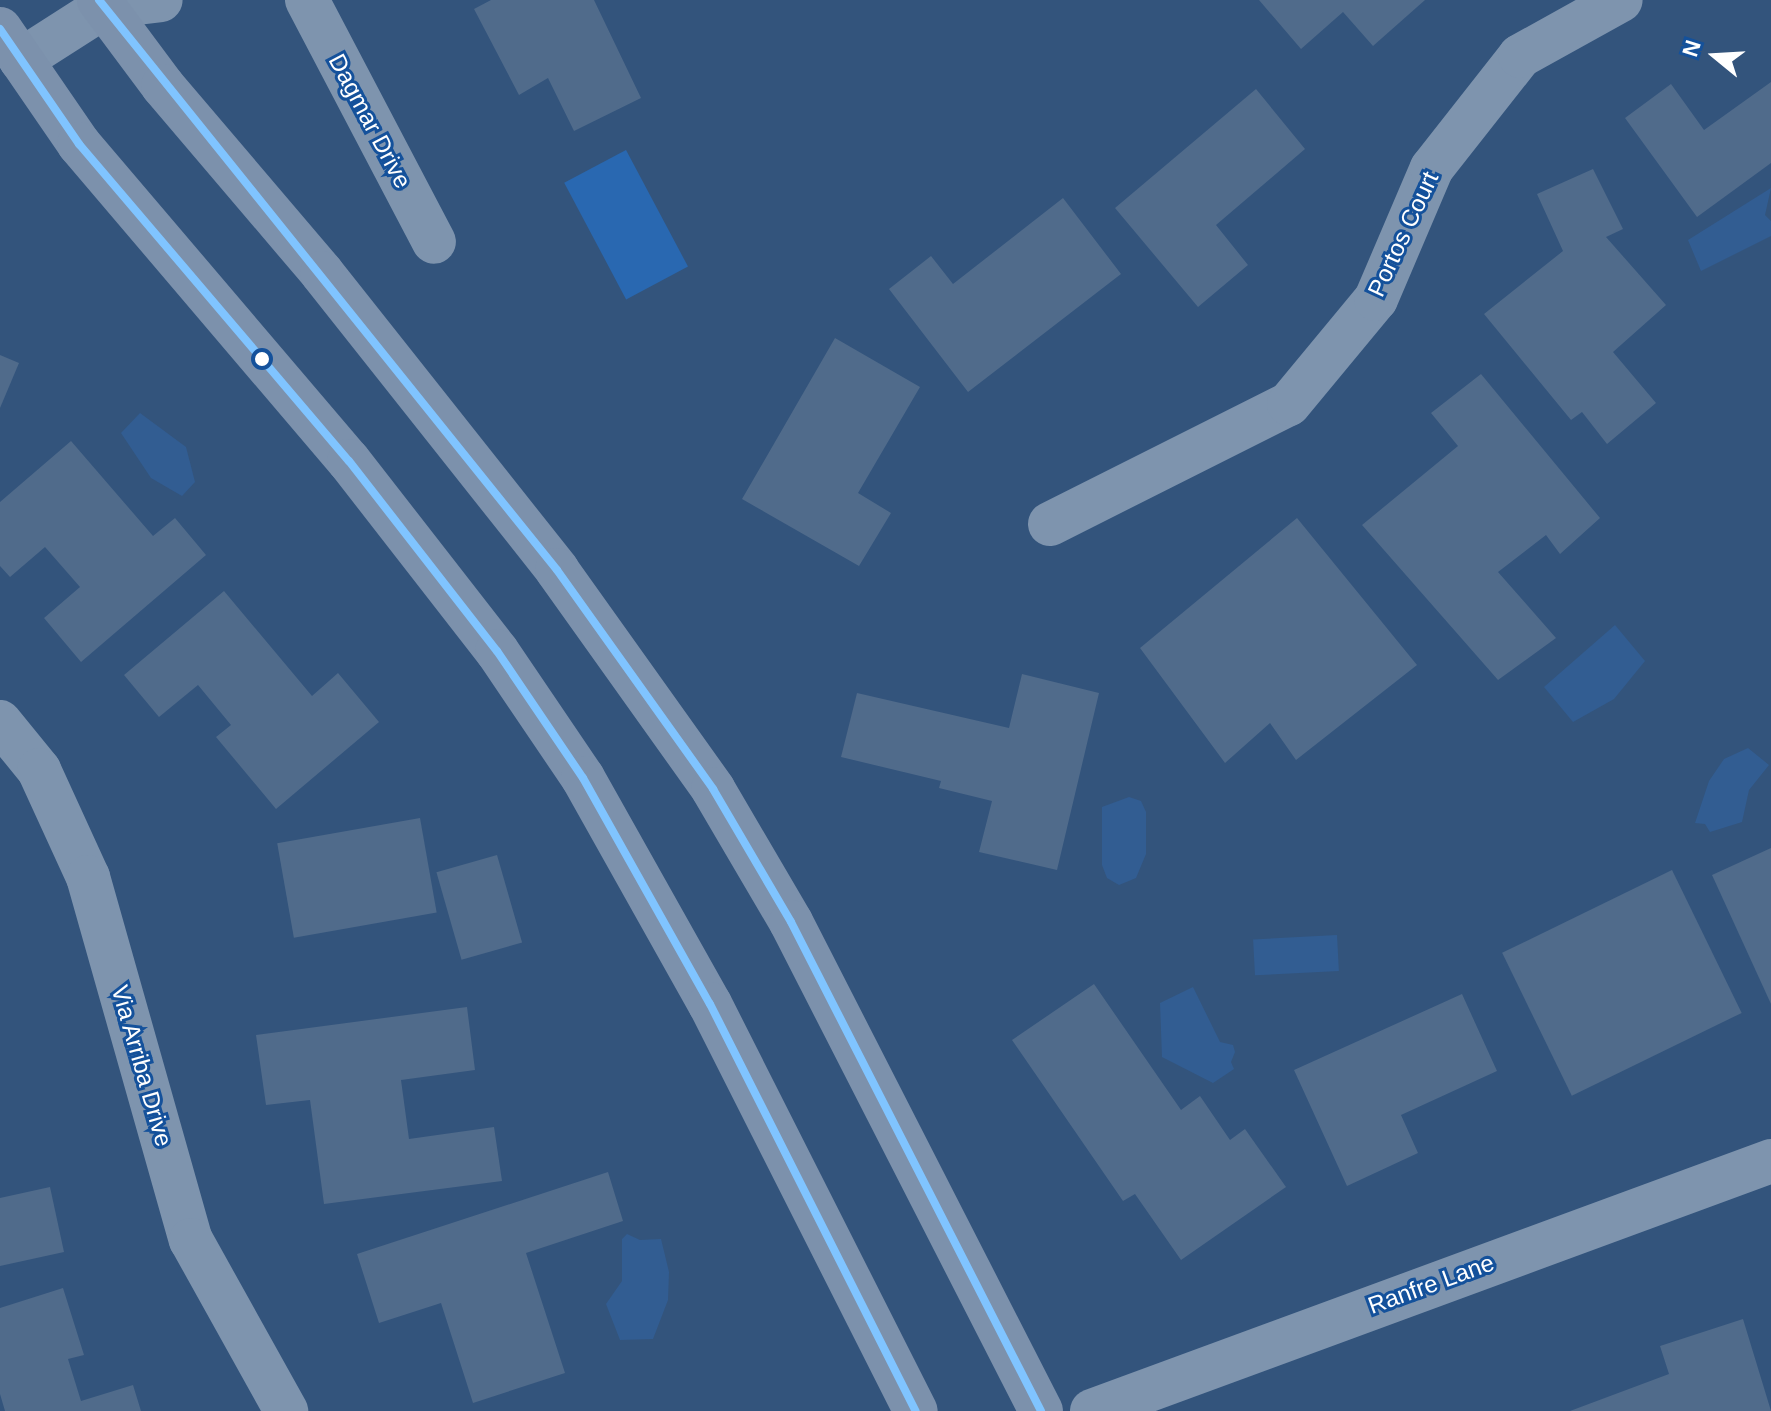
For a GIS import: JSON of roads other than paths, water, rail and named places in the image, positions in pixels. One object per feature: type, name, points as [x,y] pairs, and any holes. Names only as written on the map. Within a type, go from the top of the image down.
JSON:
[{"type":"main road","points":[[104,2],[557,570],[705,777],[791,922],[1041,1411]]},
{"type":"main road","points":[[10,44],[79,144],[349,461],[469,615],[583,778],[710,1004],[916,1411]]},
{"type":"street","points":[[10,44],[104,2],[161,0]]},
{"type":"street","name":"Dagmar Drive","points":[[307,0],[434,242]]},
{"type":"street","name":"Portos Court","points":[[1050,524],[1289,404],[1376,299],[1432,168],[1520,56],[1621,0]]},
{"type":"street","name":"Via Arriba Drive","points":[[0,722],[39,770],[88,877],[191,1240],[286,1411]]},
{"type":"street","name":"Ranfre Lane","points":[[1092,1411],[1771,1161]]}]
